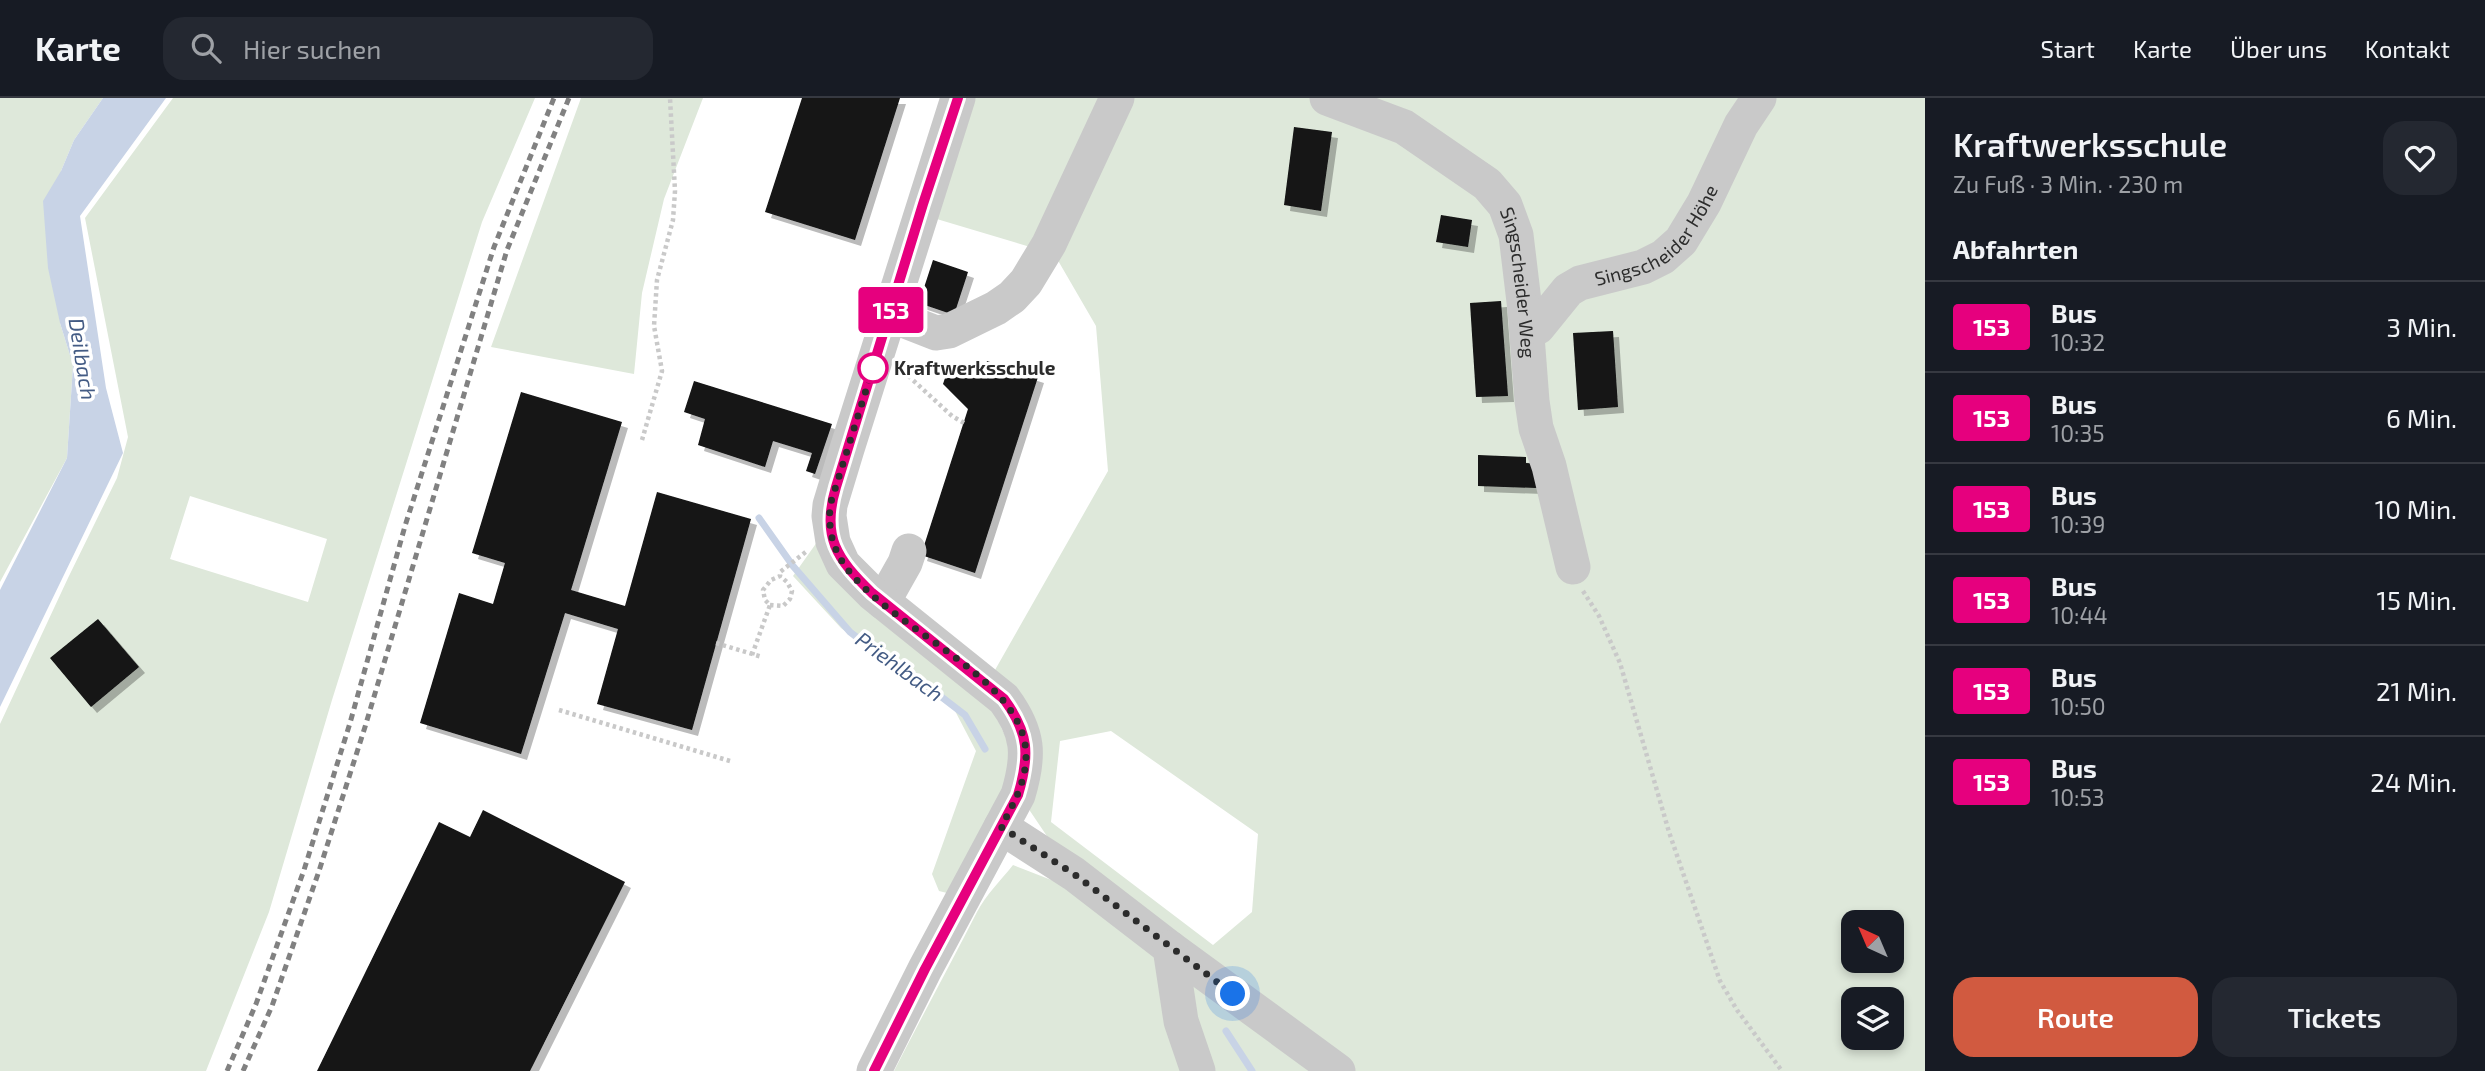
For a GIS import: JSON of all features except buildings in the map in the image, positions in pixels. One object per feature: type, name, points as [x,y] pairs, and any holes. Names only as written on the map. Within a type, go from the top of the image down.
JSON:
[{"type":"street","points":[[874,1071],[1018,795],[1026,756],[1024,734],[1017,717],[1004,699],[883,602],[843,564],[833,542],[829,516],[847,449],[958,98]]},
{"type":"street","points":[[890,315],[936,333],[950,331],[996,308],[1019,290],[1049,244],[1116,98]]},
{"type":"street","name":"Singscheider Weg","points":[[1327,98],[1404,127],[1462,166],[1497,194],[1505,205],[1516,235],[1535,420],[1573,568]]},
{"type":"street","name":"Singscheider Höhe","points":[[1525,310],[1538,327],[1568,289],[1580,283],[1643,267],[1663,257],[1681,241],[1704,203],[1741,125],[1759,98]]},
{"type":"street","points":[[883,602],[909,551]]},
{"type":"street","points":[[1001,827],[1074,874],[1338,1071]]},
{"type":"street","points":[[1170,948],[1181,1021],[1198,1071]]},
{"type":"path","points":[[642,440],[662,371],[654,326],[657,280],[673,220],[670,98]]},
{"type":"path","points":[[879,349],[952,416],[964,423]]},
{"type":"path","points":[[780,576],[792,592],[790,599],[783,606],[770,605],[765,600],[763,590],[771,580],[780,576],[780,572],[804,554]]},
{"type":"path","points":[[1573,568],[1580,587],[1599,616],[1620,663],[1669,832],[1720,981],[1737,1010],[1782,1071]]},
{"type":"path","points":[[752,655],[770,605]]},
{"type":"path","points":[[716,643],[762,657]]},
{"type":"path","points":[[559,710],[730,761]]},
{"type":"green space","points":[[0,98],[103,98],[74,140],[61,171],[60,323],[73,365],[67,458],[0,582]]},
{"type":"green space","points":[[173,98],[535,98],[482,222],[332,700],[269,912],[206,1071],[0,1071],[0,724],[117,478],[128,437],[85,218]],"holes":[[[190,496],[327,539],[308,602],[170,559]]]},
{"type":"green space","points":[[581,98],[703,98],[664,199],[642,293],[634,374],[491,347]]},
{"type":"green space","points":[[968,98],[1925,98],[1925,1071],[894,1071],[977,912],[1013,865],[1072,888],[1055,848],[1030,811],[1029,774],[995,670],[1108,471],[1096,326],[1049,245],[1037,249],[930,217]],"holes":[[[1111,731],[1258,834],[1252,912],[1213,945],[1051,822],[1060,741]]]},
{"type":"green space","points":[[827,528],[981,685],[1021,769],[955,895],[939,891],[932,874],[976,751],[954,709],[892,668],[841,628],[793,576]]},
{"type":"water","name":"Deilbach","points":[[103,98],[166,98],[80,216],[106,388],[123,453],[0,707],[0,590],[67,458],[73,365],[60,323],[48,268],[43,201],[61,171],[74,140]]},
{"type":"waterway","name":"Priehlbach","points":[[759,518],[793,566],[850,632],[965,715],[985,749]]},
{"type":"waterway","points":[[1226,1031],[1252,1071]]},
{"type":"railway","points":[[227,1071],[256,1004],[304,870],[350,723],[405,526],[494,247],[554,98]]},
{"type":"railway","points":[[243,1071],[272,1006],[319,871],[365,727],[507,250],[569,98]]},
{"type":"bus line","name":"153","points":[[874,1071],[1018,795],[1026,756],[1024,734],[1017,717],[1004,699],[852,574],[837,553],[830,529],[830,505],[958,98]]},
{"type":"place","name":"Kraftwerksschule","points":[[873,368]]},
{"type":"route","points":[[873,368],[830,505],[830,529],[843,564],[872,593],[986,683],[1004,699],[1017,717],[1024,734],[1024,774],[1018,795],[1001,827],[1074,874],[1233,994]]}]
